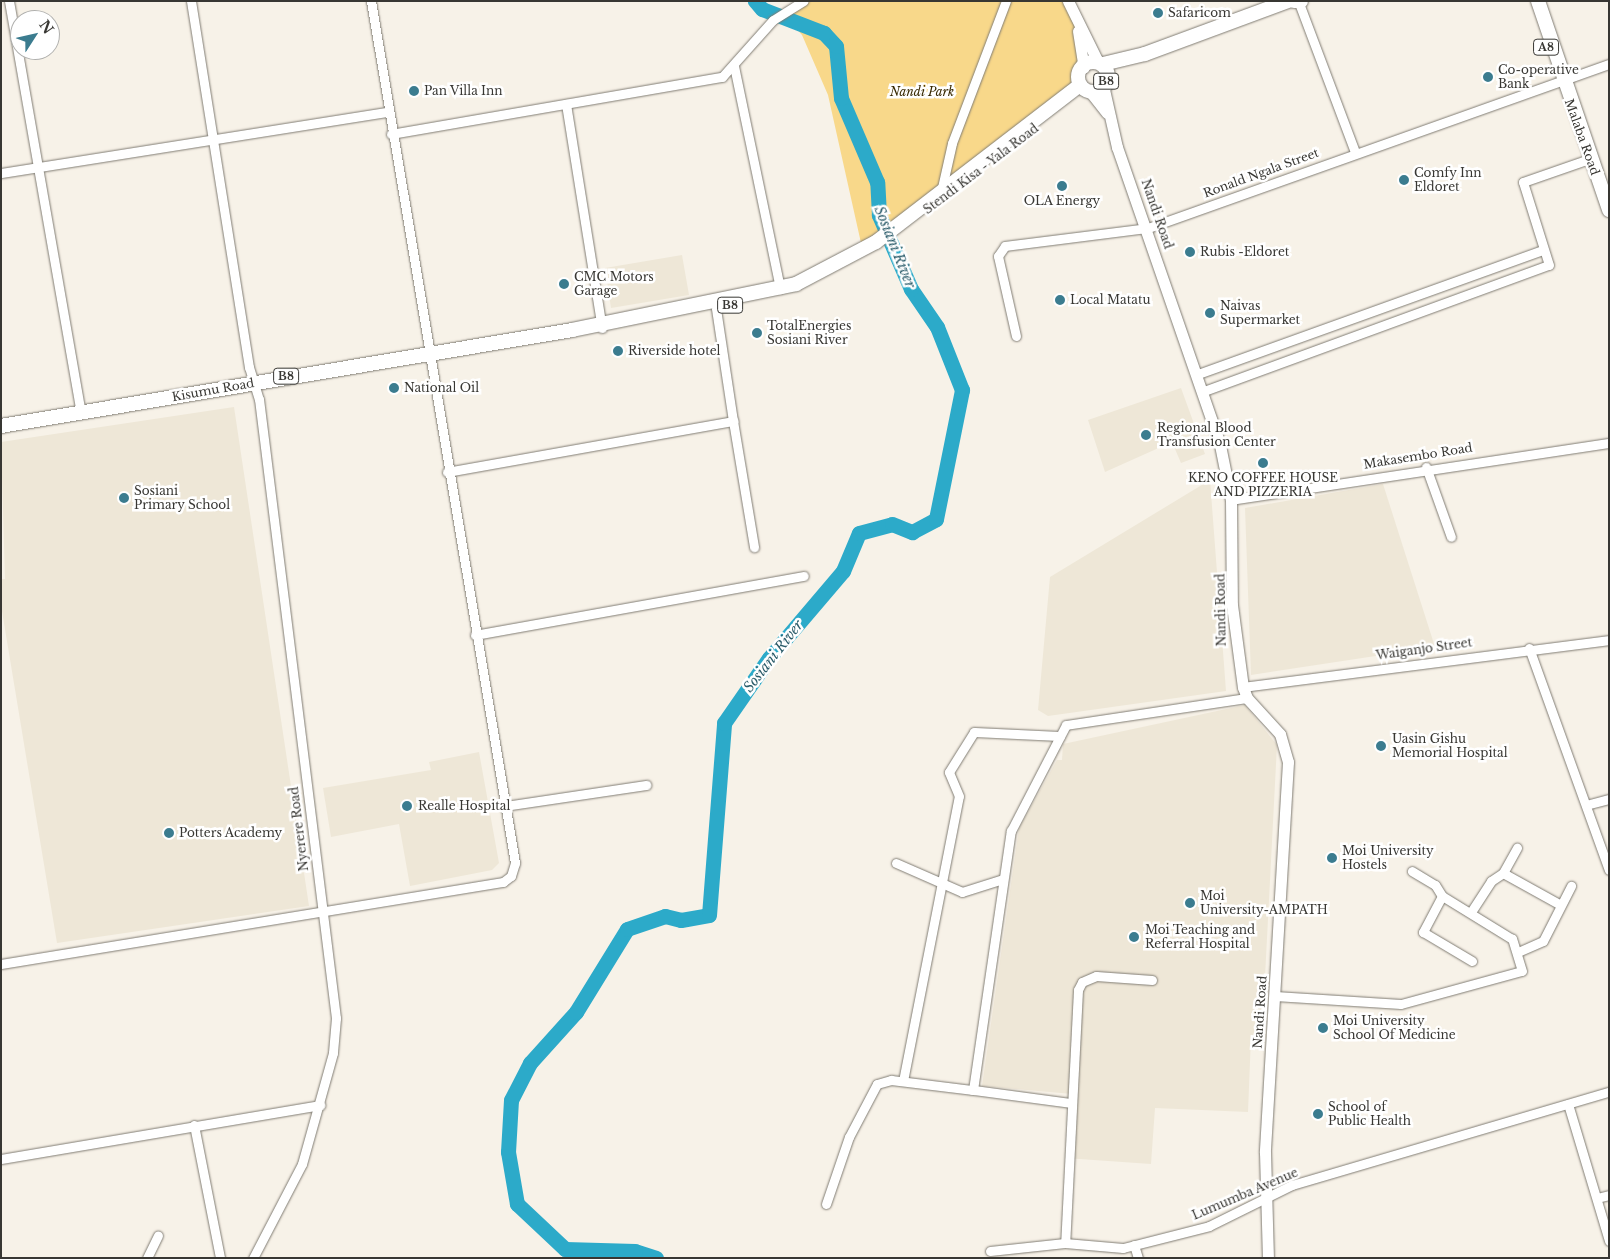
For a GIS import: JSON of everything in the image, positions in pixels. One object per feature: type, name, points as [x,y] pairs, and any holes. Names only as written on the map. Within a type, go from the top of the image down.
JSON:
[{"type":"highway","name":"Malaba Road","points":[[1530,1],[1609,210]]},
{"type":"highway","name":"Malaba Road","points":[[1538,1],[1563,85]]},
{"type":"highway","name":"B8","points":[[899,228],[940,192],[1085,90],[1103,71],[1145,54],[1296,2]]},
{"type":"highway","name":"B8","points":[[1085,90],[1084,68],[1103,71]]},
{"type":"highway","name":"Stendi Kisa - Yala Road","points":[[572,330],[780,289],[832,269],[877,244],[1085,90]]},
{"type":"highway","name":"B8","points":[[601,325],[716,308],[792,290],[877,244]]},
{"type":"highway","name":"Kisumu Road","points":[[1,426],[428,352],[572,330]]},
{"type":"street","points":[[9,1],[81,413]]},
{"type":"street","name":"Nyerere Road","points":[[191,1],[255,382],[321,913],[336,1018],[320,1105],[302,1164],[253,1258]]},
{"type":"street","points":[[1,964],[503,882],[511,876],[515,864],[447,472],[370,1]]},
{"type":"street","points":[[940,192],[952,143],[1006,1]]},
{"type":"street","name":"Nandi Road","points":[[1068,1],[1076,22],[1103,71],[1108,115],[1204,391],[1231,500],[1232,605],[1245,692],[1280,734],[1288,762],[1265,1152],[1268,1258]]},
{"type":"street","points":[[1296,2],[1355,152]]},
{"type":"street","points":[[391,134],[722,77],[774,20],[800,3]]},
{"type":"street","name":"Nandi Road","points":[[1076,22],[1084,68]]},
{"type":"street","name":"Ronald Ngala Street","points":[[1016,336],[998,256],[1001,248],[1148,228],[1355,152],[1563,85],[1609,64]]},
{"type":"street","points":[[734,66],[780,289]]},
{"type":"street","name":"Nandi Road","points":[[1085,90],[1108,115]]},
{"type":"street","points":[[566,104],[601,325]]},
{"type":"street","points":[[1,173],[388,112]]},
{"type":"street","points":[[1204,391],[1549,265],[1523,182],[1589,159]]},
{"type":"street","points":[[1198,374],[1543,250]]},
{"type":"street","points":[[716,308],[754,547]]},
{"type":"street","points":[[447,472],[733,421]]},
{"type":"street","name":"Makasembo Road","points":[[1231,500],[1426,467],[1609,443]]},
{"type":"street","points":[[1426,467],[1451,538]]},
{"type":"street","points":[[475,635],[804,576]]},
{"type":"street","name":"Waiganjo Street","points":[[973,1090],[1011,831],[1060,736],[1074,720],[1529,648],[1609,640]]},
{"type":"street","points":[[1529,648],[1609,870]]},
{"type":"street","points":[[903,1081],[960,796],[949,772],[969,737],[979,731],[1060,736]]},
{"type":"street","points":[[505,806],[646,786]]},
{"type":"street","points":[[1586,805],[1609,799]]},
{"type":"street","points":[[1471,912],[1490,881],[1503,873],[1517,848]]},
{"type":"street","points":[[896,863],[942,885],[962,892],[1003,879]]},
{"type":"street","points":[[1275,996],[1401,1004],[1522,971],[1518,952],[1512,939],[1471,912],[1442,896],[1435,885],[1412,872]]},
{"type":"street","points":[[1503,873],[1558,904]]},
{"type":"street","points":[[1518,952],[1543,941],[1558,904],[1571,886]]},
{"type":"street","points":[[1442,896],[1423,932],[1472,961]]},
{"type":"street","points":[[1065,1243],[1071,1103],[1082,982],[1096,976],[1152,980]]},
{"type":"street","points":[[826,1204],[869,1092],[882,1081],[903,1081],[1071,1103]]},
{"type":"street","name":"Lumumba Avenue","points":[[990,1251],[1065,1243],[1134,1245],[1208,1226],[1267,1200],[1292,1185],[1609,1092]]},
{"type":"street","points":[[1568,1104],[1609,1241]]},
{"type":"street","points":[[1,1159],[320,1105]]},
{"type":"street","points":[[194,1125],[220,1258]]},
{"type":"street","points":[[1596,1198],[1609,1195]]},
{"type":"street","points":[[147,1258],[158,1234]]},
{"type":"street","points":[[1134,1245],[1138,1258]]},
{"type":"shaded area","points":[[682,255],[689,295],[611,308],[605,268]]},
{"type":"shaded area","name":"Regional Blood Transfusion Center","points":[[1181,388],[1205,454],[1181,463],[1172,442],[1105,472],[1088,420]]},
{"type":"shaded area","points":[[234,407],[309,906],[57,943],[1,605],[1,579],[5,579],[1,442]]},
{"type":"shaded area","points":[[1210,480],[1226,691],[1048,716],[1038,710],[1050,577]]},
{"type":"shaded area","points":[[1383,484],[1435,647],[1251,675],[1245,508]]},
{"type":"shaded area","name":"Moi Teaching and Referral Hospital","points":[[1245,705],[1277,745],[1262,1035],[1251,1037],[1248,1112],[1155,1108],[1151,1164],[1065,1158],[1072,1094],[982,1086],[1019,828],[1057,760],[1062,760],[1063,744]]},
{"type":"shaded area","name":"Realle Hospital","points":[[479,752],[499,863],[492,870],[410,886],[399,824],[331,837],[323,788],[431,770],[429,762]]},
{"type":"green space","name":"Nandi Park","points":[[807,1],[1066,1],[1075,23],[1082,68],[1079,86],[896,225],[861,243],[828,95],[802,35],[794,26],[775,22]]},
{"type":"waterway","name":"Sosiani River","points":[[656,1258],[635,1251],[565,1249],[517,1204],[508,1152],[511,1100],[530,1063],[576,1012],[627,929],[665,916],[681,920],[709,915],[724,723],[769,658],[843,571],[859,533],[892,524],[912,532],[936,519],[962,390],[937,327],[911,289],[879,215],[877,182],[841,98],[836,46],[824,33],[762,9],[755,1]]},
{"type":"place","name":"Safaricom","points":[[1158,13]]},
{"type":"place","name":"Co-operative Bank","points":[[1488,77]]},
{"type":"place","name":"Pan Villa Inn","points":[[414,91]]},
{"type":"place","name":"Comfy Inn Eldoret","points":[[1404,180]]},
{"type":"place","name":"OLA Energy","points":[[1062,186]]},
{"type":"place","name":"Rubis -Eldoret","points":[[1190,252]]},
{"type":"place","name":"CMC Motors Garage","points":[[564,284]]},
{"type":"place","name":"Local Matatu","points":[[1060,300]]},
{"type":"place","name":"Naivas Supermarket","points":[[1210,313]]},
{"type":"place","name":"TotalEnergies Sosiani River","points":[[757,333]]},
{"type":"place","name":"Riverside hotel","points":[[618,351]]},
{"type":"place","name":"National Oil","points":[[394,388]]},
{"type":"place","name":"Regional Blood Transfusion Center","points":[[1146,435]]},
{"type":"place","name":"KENO COFFEE HOUSE AND PIZZERIA","points":[[1263,463]]},
{"type":"place","name":"Sosiani Primary School","points":[[124,498]]},
{"type":"place","name":"Uasin Gishu Memorial Hospital","points":[[1381,746]]},
{"type":"place","name":"Realle Hospital","points":[[407,806]]},
{"type":"place","name":"Potters Academy","points":[[169,833]]},
{"type":"place","name":"Moi University Hostels","points":[[1332,858]]},
{"type":"place","name":"Moi University-AMPATH","points":[[1190,903]]},
{"type":"place","name":"Moi Teaching and Referral Hospital","points":[[1134,937]]},
{"type":"place","name":"Moi University School Of Medicine","points":[[1323,1028]]},
{"type":"place","name":"School of Public Health","points":[[1318,1114]]}]
